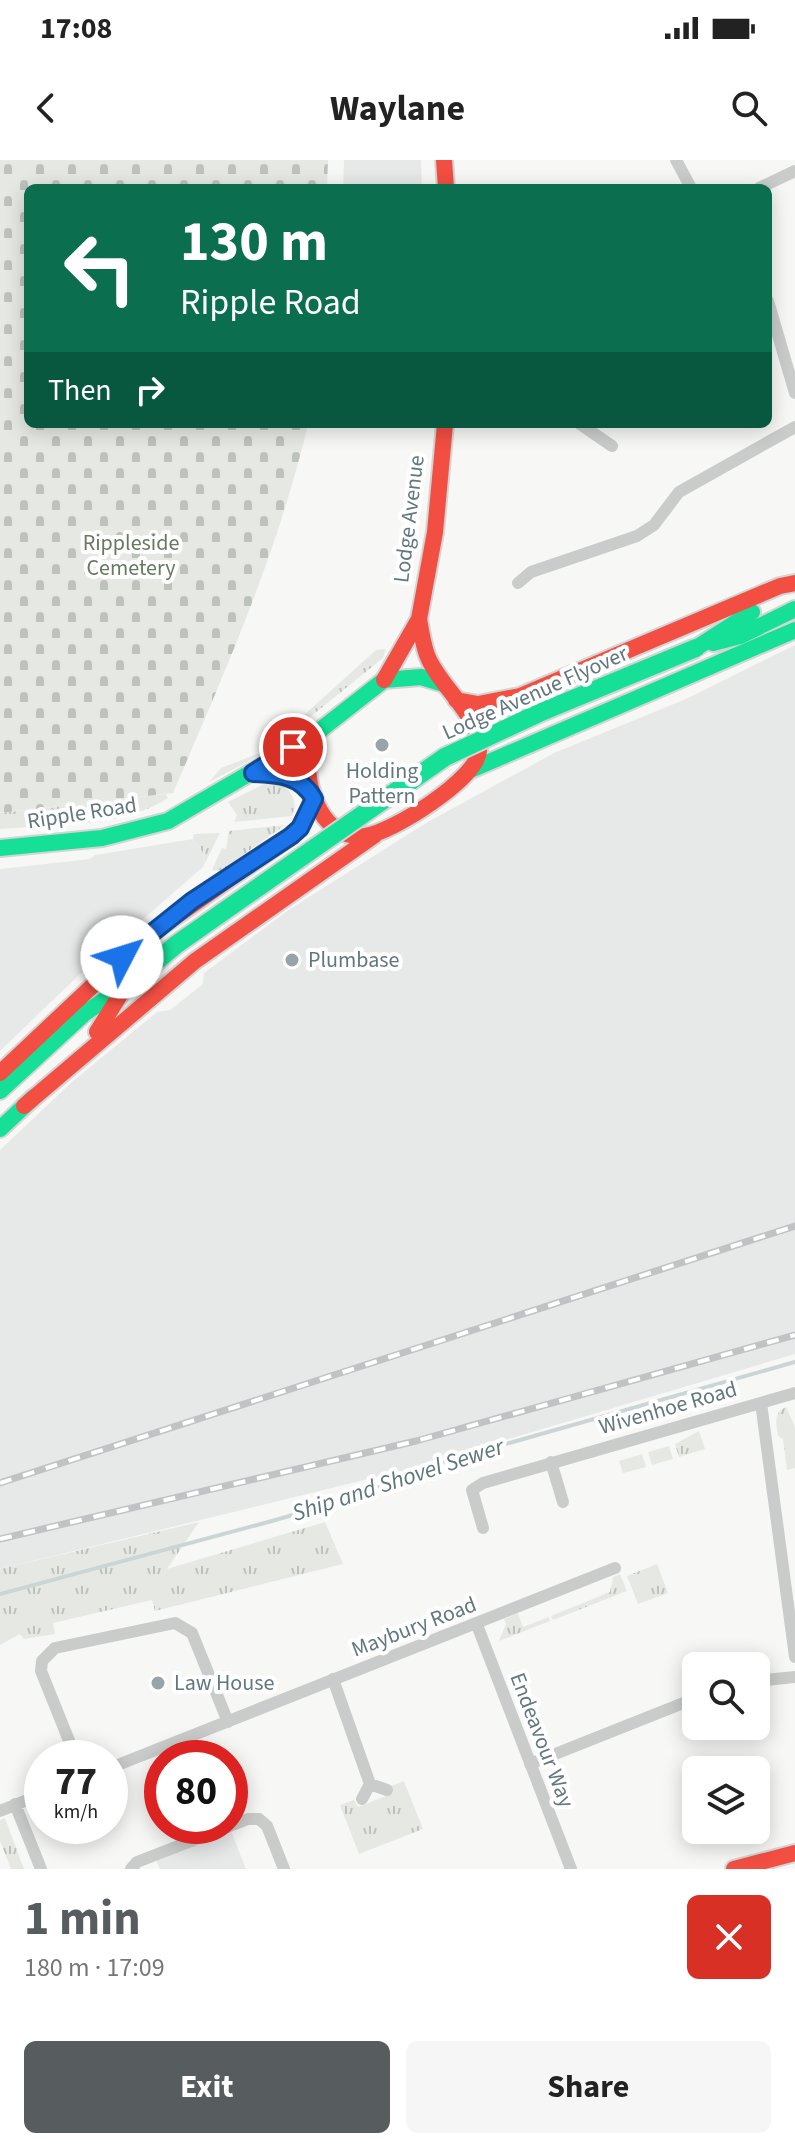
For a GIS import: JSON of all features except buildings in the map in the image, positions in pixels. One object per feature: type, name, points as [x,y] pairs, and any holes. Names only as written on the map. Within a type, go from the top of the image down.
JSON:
[{"type":"main road","points":[[444,160],[446,184]]},
{"type":"main road","name":"Lodge Avenue","points":[[384,680],[419,619],[435,532],[445,428]]},
{"type":"main road","points":[[456,700],[478,704],[520,696],[780,586],[795,586]]},
{"type":"main road","points":[[696,648],[736,620],[795,586]]},
{"type":"main road","points":[[696,648],[740,636],[795,609]]},
{"type":"main road","name":"Lodge Avenue","points":[[419,619],[427,656],[444,684]]},
{"type":"main road","points":[[0,1129],[195,961],[473,769],[795,630]]},
{"type":"main road","name":"Lodge Avenue Flyover","points":[[0,1091],[85,1013],[125,987],[254,889],[445,757],[539,713],[696,648]]},
{"type":"main road","points":[[384,680],[421,677],[444,684],[478,734],[480,749],[473,769]]},
{"type":"main road","name":"Ripple Road","points":[[0,848],[126,834],[168,821],[310,738],[384,680]]},
{"type":"main road","points":[[0,1073],[47,1025],[140,941],[192,901],[300,828],[311,793],[304,759],[310,738]]},
{"type":"main road","points":[[253,773],[286,775],[311,793],[341,830],[352,835],[375,835]]},
{"type":"main road","name":"Lodge Avenue Flyover","points":[[24,1106],[100,1029],[125,987]]},
{"type":"main road","points":[[734,1869],[795,1853]]},
{"type":"street","points":[[676,160],[689,184]]},
{"type":"street","points":[[767,184],[795,171]]},
{"type":"street","points":[[772,315],[795,393]]},
{"type":"street","points":[[518,583],[531,572],[637,536],[654,525],[679,492],[795,427]]},
{"type":"street","points":[[586,428],[612,446]]},
{"type":"street","name":"Wivenhoe Road","points":[[483,1528],[473,1493],[475,1487],[551,1462],[795,1393]]},
{"type":"street","points":[[761,1403],[789,1569],[795,1657]]},
{"type":"street","points":[[551,1462],[563,1502]]},
{"type":"street","name":"Maybury Road","points":[[190,1740],[333,1679],[477,1625],[615,1568]]},
{"type":"street","points":[[69,1740],[41,1671],[42,1661],[55,1648],[175,1623],[185,1626],[192,1633],[228,1722]]},
{"type":"street","name":"Endeavour Way","points":[[477,1625],[571,1869]]},
{"type":"street","points":[[770,1680],[795,1677]]},
{"type":"street","points":[[333,1679],[370,1784],[362,1799]]},
{"type":"street","points":[[530,1764],[682,1704]]},
{"type":"street","points":[[370,1784],[387,1790]]},
{"type":"street","points":[[0,1811],[24,1801]]},
{"type":"street","points":[[15,1804],[41,1869]]},
{"type":"street","points":[[248,1819],[259,1819],[267,1826],[284,1869]]},
{"type":"street","points":[[131,1869],[137,1862],[184,1844]]},
{"type":"shaded area","points":[[344,160],[421,160],[422,184],[343,184]]},
{"type":"shaded area","points":[[795,645],[795,1354],[401,1471],[0,1569],[0,1150],[72,1082],[157,1012],[170,1010],[203,984],[204,973],[290,909],[426,823],[554,753],[686,699]]},
{"type":"shaded area","points":[[193,839],[204,854],[203,867],[78,976],[0,1051],[0,869],[90,859],[95,855]]},
{"type":"shaded area","points":[[197,1844],[236,1844],[246,1869],[160,1869],[156,1860]]},
{"type":"green space","name":"Rippleside Cemetery","points":[[0,160],[328,160],[327,184],[24,184],[24,428],[307,428],[266,565],[173,793],[0,813]]},
{"type":"green space","points":[[386,649],[383,658],[278,743],[274,742],[376,650]]},
{"type":"green space","points":[[261,755],[209,782],[221,768]]},
{"type":"green space","points":[[268,782],[281,785],[290,792],[294,803],[292,816],[234,822],[237,815],[228,802]]},
{"type":"green space","points":[[166,794],[168,798],[150,808],[109,820],[0,829],[0,813]]},
{"type":"green space","points":[[285,825],[221,871],[212,870],[222,848],[226,849],[229,831]]},
{"type":"green space","points":[[220,833],[203,867],[204,854],[193,839],[194,834]]},
{"type":"green space","points":[[786,1407],[795,1427],[795,1468],[787,1470],[783,1439],[778,1436],[776,1423],[777,1415]]},
{"type":"green space","points":[[699,1431],[705,1449],[679,1457],[675,1444]]},
{"type":"green space","points":[[669,1446],[673,1459],[652,1465],[648,1452]]},
{"type":"green space","points":[[642,1454],[646,1467],[623,1473],[619,1461]]},
{"type":"green space","points":[[199,1522],[167,1569],[325,1522],[343,1564],[155,1611],[152,1600],[53,1623],[55,1634],[24,1639],[20,1634],[0,1645],[0,1569]]},
{"type":"green space","points":[[657,1564],[668,1593],[638,1604],[627,1576]]},
{"type":"green space","points":[[620,1574],[627,1591],[553,1620],[551,1616],[610,1592],[613,1577]]},
{"type":"green space","points":[[518,1613],[523,1627],[549,1617],[550,1621],[499,1641],[506,1624],[504,1619]]},
{"type":"green space","points":[[404,1781],[423,1829],[359,1854],[340,1805],[354,1800],[358,1807],[393,1793],[391,1786]]},
{"type":"green space","points":[[5,1818],[24,1869],[11,1869],[0,1841],[0,1820]]},
{"type":"waterway","name":"Ship and Shovel Sewer","points":[[0,1594],[355,1497],[428,1466],[795,1362]]},
{"type":"railway","points":[[0,1483],[795,1226]]},
{"type":"railway","points":[[0,1539],[416,1441],[795,1335]]},
{"type":"traffic: fast","points":[[713,643],[740,636],[795,609]]},
{"type":"traffic: fast","points":[[696,648],[752,612]]},
{"type":"traffic: fast","points":[[473,769],[795,630]]},
{"type":"traffic: fast","points":[[125,987],[177,944],[445,757],[539,713],[696,648]]},
{"type":"traffic: fast","points":[[0,848],[102,838],[168,821],[310,738],[384,680],[421,677],[444,684]]},
{"type":"traffic: fast","points":[[0,1091],[85,1013],[121,989]]},
{"type":"traffic: fast","points":[[0,1129],[34,1097]]},
{"type":"traffic: slow","points":[[253,773],[286,775],[308,787]]},
{"type":"traffic: jam","points":[[444,160],[446,184]]},
{"type":"traffic: jam","points":[[384,680],[419,619],[435,532],[445,428]]},
{"type":"traffic: jam","points":[[456,700],[478,704],[520,696],[780,586],[795,583]]},
{"type":"traffic: jam","points":[[310,738],[308,769],[316,802],[334,827],[348,834],[365,836],[394,825],[432,802],[465,775],[479,751],[478,738],[467,713],[433,667],[419,619]]},
{"type":"traffic: jam","points":[[0,1073],[139,942],[291,836],[300,828],[314,799]]},
{"type":"traffic: jam","points":[[24,1106],[195,961],[375,835]]},
{"type":"traffic: jam","points":[[97,1032],[125,987]]},
{"type":"traffic: jam","points":[[734,1869],[795,1853]]},
{"type":"place","name":"Holding Pattern","points":[[382,745]]},
{"type":"place","name":"Plumbase","points":[[292,960]]},
{"type":"place","name":"Law House","points":[[158,1683]]},
{"type":"route","points":[[122,957],[192,901],[300,828],[314,799],[308,787],[286,775],[253,773],[293,747]]}]
